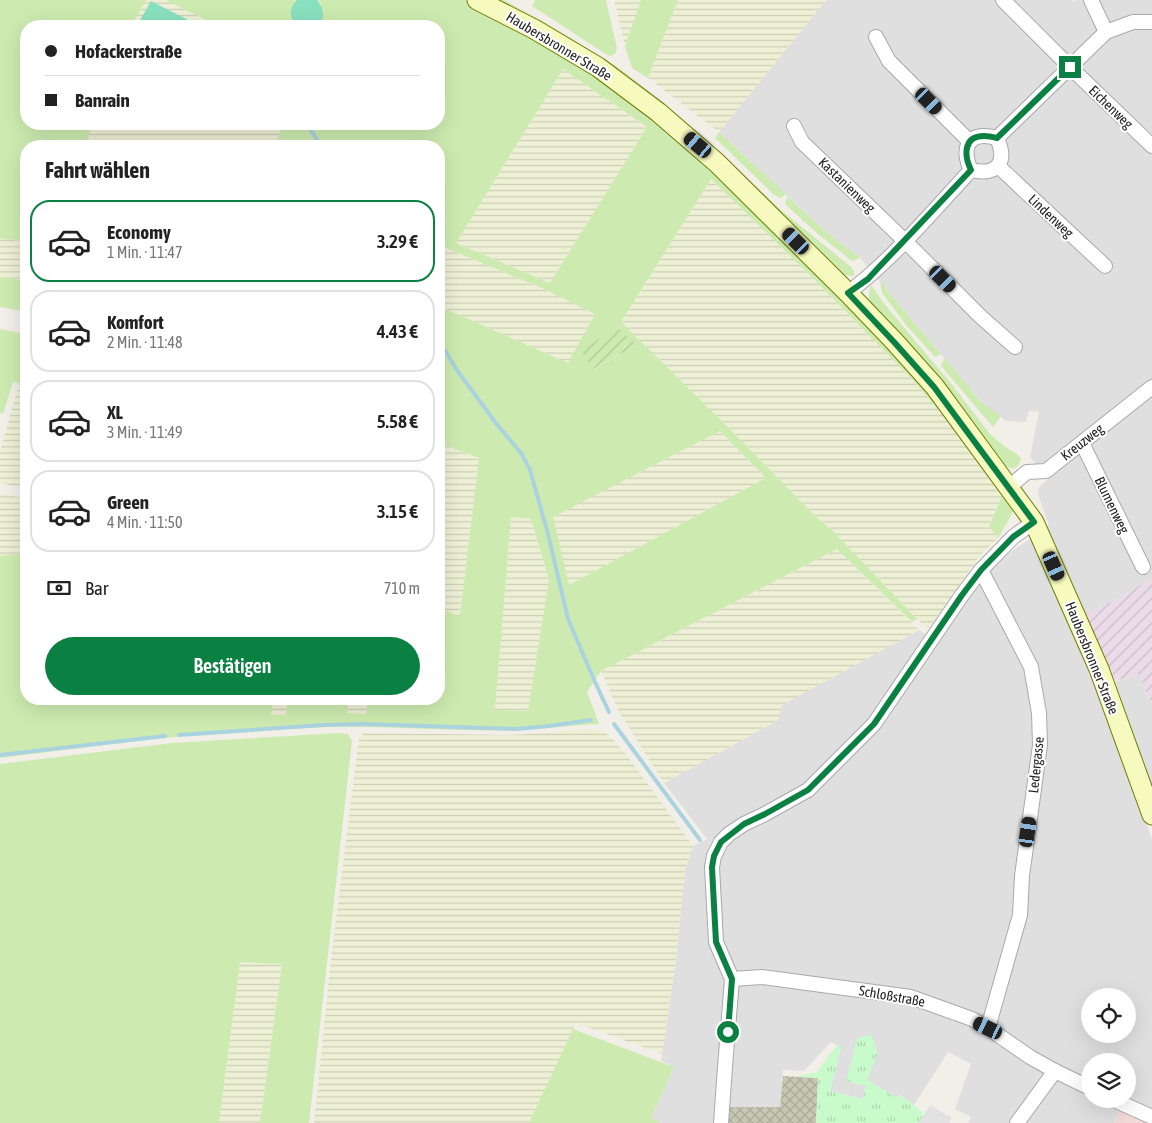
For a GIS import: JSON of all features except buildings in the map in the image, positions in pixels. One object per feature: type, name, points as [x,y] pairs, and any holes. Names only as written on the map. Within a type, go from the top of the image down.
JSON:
[{"type":"street","name":"Haubersbronner Straße","points":[[477,0],[534,29],[598,67],[658,112],[717,163],[848,293],[934,387],[1034,522],[1099,669],[1152,815]]},
{"type":"street","name":"Eichenweg","points":[[1003,0],[1152,146]]},
{"type":"street","points":[[1090,0],[1106,32]]},
{"type":"street","points":[[997,138],[1106,32],[1132,22],[1152,22]]},
{"type":"street","points":[[876,37],[889,60],[970,142]]},
{"type":"street","name":"Kastanienweg","points":[[794,126],[802,142],[981,317],[1015,347]]},
{"type":"street","points":[[977,137],[997,138],[1001,147],[1002,157],[998,166],[990,171],[971,170],[966,161],[966,151],[970,142],[977,137]]},
{"type":"street","name":"Lindenweg","points":[[998,166],[1105,266]]},
{"type":"street","points":[[848,293],[868,279],[971,170]]},
{"type":"street","name":"Kreuzweg","points":[[1009,487],[1028,472],[1046,471],[1152,387]]},
{"type":"street","name":"Blumenweg","points":[[1082,442],[1142,567]]},
{"type":"street","points":[[721,1123],[732,979],[716,942],[712,867],[714,856],[721,842],[744,824],[808,790],[874,724],[981,570],[1013,537],[1034,522]]},
{"type":"street","name":"Ledergasse","points":[[981,570],[1031,667],[1039,713],[1040,745],[1022,876],[1020,915],[988,1028]]},
{"type":"street","name":"Schloßstraße","points":[[732,979],[762,977],[911,997],[956,1013],[988,1028],[1030,1056],[1081,1084]]},
{"type":"street","points":[[1017,1123],[1056,1071]]},
{"type":"street","points":[[1131,1108],[1152,1118]]},
{"type":"shaded area","points":[[146,0],[166,0],[206,20],[134,20]]},
{"type":"shaded area","points":[[614,0],[641,0],[625,46]]},
{"type":"shaded area","points":[[678,0],[826,0],[719,132],[648,78]]},
{"type":"shaded area","points":[[826,0],[1072,0],[1073,2],[1077,0],[1152,0],[1152,578],[1115,600],[1070,620],[1096,688],[1139,674],[1152,705],[1152,817],[1145,819],[1152,839],[1152,1123],[1119,1111],[1114,1123],[968,1123],[971,1117],[955,1109],[971,1064],[948,1052],[914,1105],[900,1095],[896,1097],[867,1080],[863,1099],[830,1091],[841,1048],[831,1042],[804,1071],[783,1070],[780,1107],[729,1107],[716,1123],[659,1123],[651,1118],[674,1067],[661,1061],[675,968],[685,869],[693,846],[707,839],[664,783],[778,720],[781,705],[919,630],[939,642],[990,567],[1049,525],[1038,494],[1039,487],[1048,479],[1030,457],[1039,412],[1029,411],[1026,422],[1006,421],[980,401],[860,258],[824,230],[719,132]]},
{"type":"shaded area","points":[[563,69],[647,127],[550,283],[456,243]]},
{"type":"shaded area","points":[[90,130],[280,130],[278,140],[88,140]]},
{"type":"shaded area","points":[[711,179],[813,278],[912,379],[947,420],[1002,496],[989,527],[998,538],[981,554],[929,628],[925,627],[833,531],[816,517],[621,322]]},
{"type":"shaded area","points":[[0,238],[20,241],[20,280],[0,277]]},
{"type":"shaded area","points":[[445,248],[544,289],[595,314],[568,363],[445,309]]},
{"type":"shaded area","points":[[20,384],[20,487],[0,483],[0,452]]},
{"type":"shaded area","points":[[720,431],[766,478],[569,585],[552,517]]},
{"type":"shaded area","points":[[445,445],[479,458],[460,617],[445,611]]},
{"type":"shaded area","points":[[0,494],[20,497],[20,554],[0,556]]},
{"type":"shaded area","points":[[511,517],[531,519],[549,579],[528,711],[495,710]]},
{"type":"shaded area","points":[[837,549],[919,630],[782,705],[778,720],[664,783],[619,712],[601,671]]},
{"type":"shaded area","points":[[1152,578],[1152,705],[1139,674],[1115,681],[1085,614],[1115,600]]},
{"type":"shaded area","points":[[272,705],[287,705],[286,715],[271,715]]},
{"type":"shaded area","points":[[348,705],[367,705],[366,714],[347,713]]},
{"type":"shaded area","points":[[580,729],[601,730],[611,737],[622,749],[693,846],[685,869],[675,968],[662,1054],[576,1023],[529,1123],[314,1123],[331,960],[359,738],[364,733],[507,735]]},
{"type":"shaded area","points":[[240,962],[282,963],[260,1123],[219,1123]]},
{"type":"shaded area","points":[[783,1076],[818,1078],[816,1123],[728,1123],[729,1107],[780,1107]]},
{"type":"shaded area","points":[[930,1105],[952,1118],[949,1123],[919,1123]]},
{"type":"shaded area","points":[[1119,1111],[1150,1123],[1114,1123]]},
{"type":"green space","points":[[0,0],[146,0],[134,20],[20,20],[20,130],[90,130],[88,140],[20,140],[20,241],[0,238]]},
{"type":"green space","points":[[166,0],[297,0],[295,1],[293,20],[206,20]]},
{"type":"green space","points":[[297,0],[317,0],[323,11],[323,19],[293,20],[291,17],[292,7]]},
{"type":"green space","points":[[317,0],[465,0],[531,34],[600,77],[710,164],[923,380],[1012,504],[1012,514],[998,538],[989,527],[1002,496],[947,420],[912,379],[813,278],[711,179],[621,322],[816,517],[833,531],[917,619],[912,622],[837,549],[601,671],[587,692],[599,724],[498,730],[320,727],[204,734],[0,758],[0,556],[20,554],[20,705],[272,705],[271,715],[286,715],[287,705],[348,705],[347,713],[366,714],[367,705],[445,705],[445,611],[460,616],[479,458],[445,445],[445,309],[568,363],[595,314],[544,289],[445,248],[445,140],[278,140],[280,130],[445,130],[445,20],[319,20],[321,3]],"holes":[[[563,69],[647,127],[550,283],[456,243]],[[637,345],[594,369],[581,351]],[[720,431],[766,478],[569,585],[553,517]],[[511,517],[531,519],[549,579],[528,711],[495,710]]]},
{"type":"green space","points":[[494,0],[504,0],[546,23],[616,66],[663,102],[781,210],[850,266],[854,271],[854,276],[843,275],[831,266],[721,159]]},
{"type":"green space","points":[[535,0],[606,0],[617,48],[615,54],[609,56],[532,6]]},
{"type":"green space","points":[[641,0],[678,0],[648,78],[632,68],[625,46]]},
{"type":"green space","points":[[151,1],[188,20],[140,20]]},
{"type":"green space","points":[[719,132],[786,194],[781,198],[774,195],[715,138]]},
{"type":"green space","points":[[788,197],[824,230],[860,258],[852,261],[819,235],[785,204]]},
{"type":"green space","points":[[0,277],[20,280],[20,311],[0,307]]},
{"type":"green space","points":[[880,281],[941,354],[935,357],[907,326],[882,293]]},
{"type":"green space","points":[[871,285],[990,434],[1018,455],[1021,459],[1018,466],[1013,469],[1005,466],[958,400],[877,311],[869,300]]},
{"type":"green space","points":[[617,327],[637,345],[593,369],[581,351]]},
{"type":"green space","points":[[0,329],[20,333],[20,384],[13,382],[3,414],[0,413]]},
{"type":"green space","points":[[945,358],[980,401],[1001,416],[993,427],[941,366]]},
{"type":"green space","points":[[348,734],[352,741],[309,1123],[260,1123],[282,964],[240,962],[219,1123],[0,1123],[0,764],[172,743]]},
{"type":"green space","points":[[573,1029],[674,1067],[651,1118],[659,1123],[529,1123]]},
{"type":"green space","points":[[871,1034],[878,1054],[867,1080],[896,1097],[900,1095],[914,1105],[924,1114],[919,1123],[816,1123],[818,1078],[798,1076],[817,1072],[836,1046],[841,1047],[830,1091],[863,1099],[866,1086],[846,1081],[857,1039]]},
{"type":"waterway","points":[[311,130],[317,140]]},
{"type":"waterway","points":[[445,351],[495,422],[521,453],[530,470],[548,534],[568,619],[609,712]]},
{"type":"waterway","points":[[179,735],[362,724],[516,729],[591,720]]},
{"type":"waterway","points":[[614,724],[700,840]]},
{"type":"waterway","points":[[0,755],[165,736]]},
{"type":"route","points":[[728,1032],[732,979],[716,942],[712,867],[714,856],[721,842],[744,824],[808,790],[874,724],[981,570],[1013,537],[1034,522],[934,387],[848,293],[868,279],[971,170],[966,161],[966,151],[970,142],[977,137],[997,138],[1070,67]]}]
